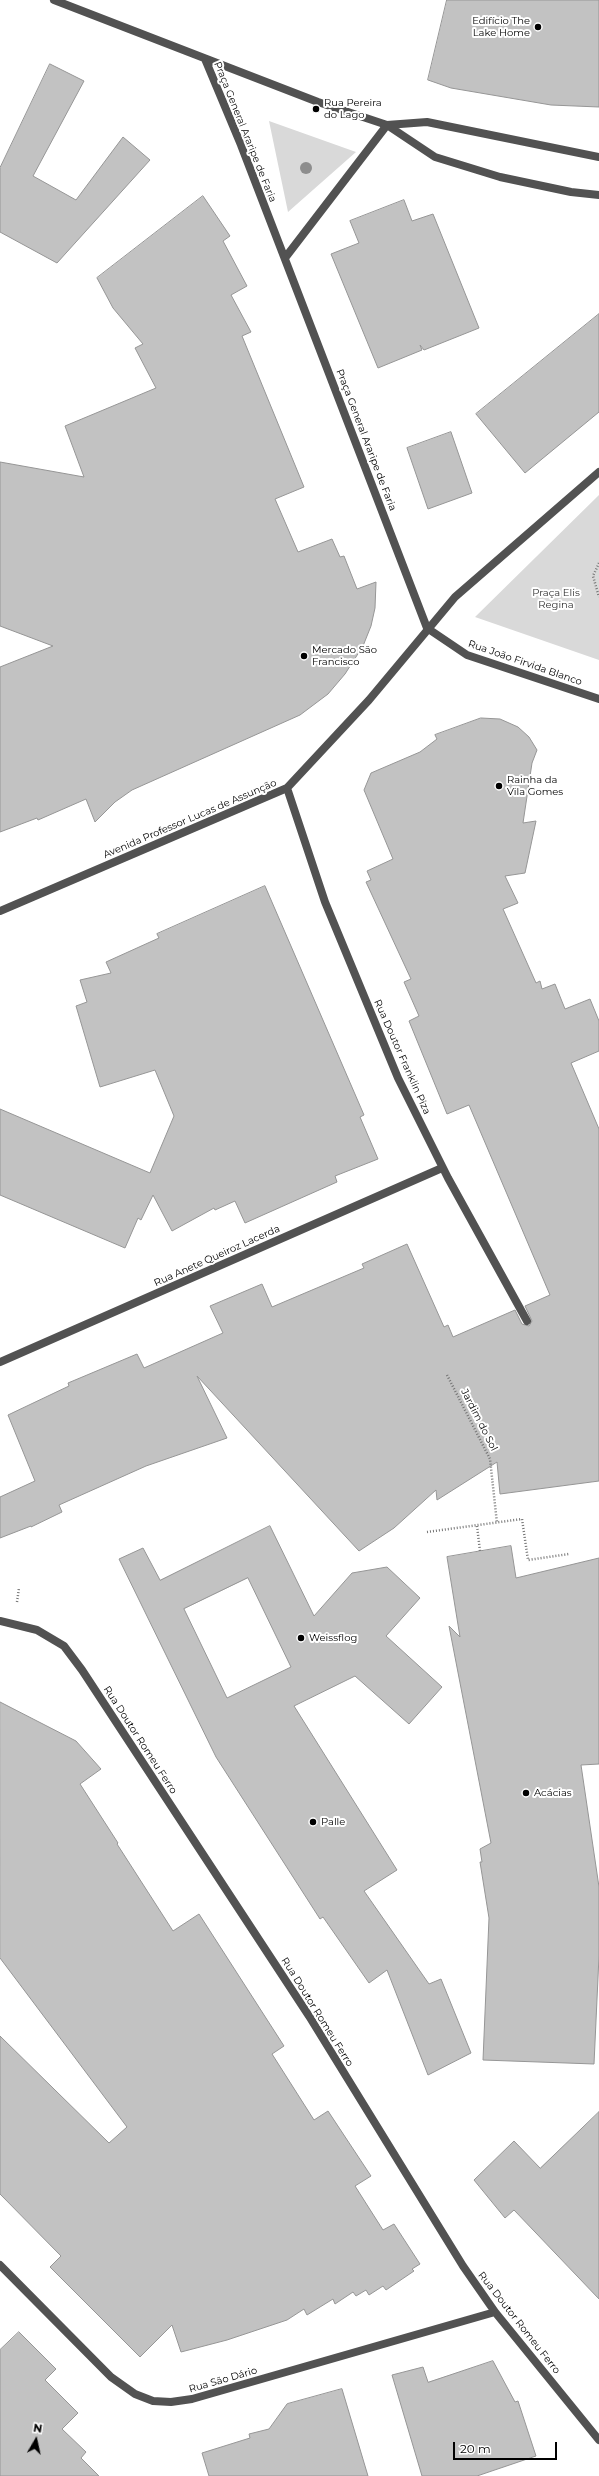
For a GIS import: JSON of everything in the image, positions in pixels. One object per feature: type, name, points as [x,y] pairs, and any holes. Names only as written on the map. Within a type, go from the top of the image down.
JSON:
[{"type":"street","points":[[54,0],[205,59]]},
{"type":"street","name":"Praça General Araripe de Faria","points":[[205,59],[343,111],[387,125],[435,157],[500,177],[571,192],[599,195]]},
{"type":"street","name":"Praça General Araripe de Faria","points":[[205,59],[285,258],[427,628]]},
{"type":"street","name":"Praça General Araripe de Faria","points":[[387,125],[427,122],[599,157]]},
{"type":"street","points":[[285,258],[387,125]]},
{"type":"street","name":"Avenida Professor Lucas de Assunção","points":[[0,911],[287,788],[369,700],[427,628],[456,597],[480,574],[599,472]]},
{"type":"street","name":"Rua João Firvida Blanco","points":[[427,628],[467,655],[599,699]]},
{"type":"street","name":"Rua Doutor Franklin Piza","points":[[287,788],[325,902],[398,1078],[442,1168],[527,1321]]},
{"type":"street","name":"Rua Anete Queiroz Lacerda","points":[[0,1362],[442,1168]]},
{"type":"street","name":"Rua Doutor Romeu Ferro","points":[[0,1621],[37,1630],[64,1646],[82,1670],[309,2016],[463,2266],[495,2312],[599,2440]]},
{"type":"street","name":"Rua São Dário","points":[[0,2265],[111,2377],[135,2394],[153,2401],[171,2402],[192,2399],[495,2312]]},
{"type":"path","points":[[599,563],[593,576],[599,597]]},
{"type":"path","name":"Jardim do Sol","points":[[447,1375],[490,1459],[497,1522]]},
{"type":"path","points":[[427,1532],[522,1519],[528,1560],[569,1554]]},
{"type":"path","points":[[476,1526],[480,1551]]},
{"type":"green space","points":[[269,121],[356,152],[288,212]]},
{"type":"green space","name":"Praça Elis Regina","points":[[599,495],[599,660],[475,617]]},
{"type":"building","points":[[447,0],[599,0],[599,107],[551,105],[451,88],[428,80]]},
{"type":"building","points":[[50,64],[84,81],[33,176],[76,200],[123,137],[150,160],[57,263],[0,232],[0,168]]},
{"type":"building","points":[[203,196],[230,236],[223,241],[247,286],[231,295],[251,332],[242,336],[304,487],[275,499],[298,552],[332,539],[340,557],[344,556],[357,589],[376,582],[375,608],[371,626],[363,646],[345,674],[328,694],[300,715],[132,790],[115,802],[95,822],[86,799],[38,820],[37,818],[0,832],[0,667],[53,646],[0,626],[0,462],[84,477],[65,426],[156,388],[135,348],[143,344],[113,308],[97,278]]},
{"type":"building","points":[[404,200],[412,221],[433,214],[479,328],[424,350],[420,345],[422,350],[378,368],[331,254],[359,243],[350,221]]},
{"type":"building","points":[[599,314],[599,412],[525,473],[476,414]]},
{"type":"building","points":[[451,432],[472,493],[428,509],[407,448]]},
{"type":"building","points":[[481,718],[500,719],[518,727],[529,737],[537,750],[532,763],[523,823],[536,821],[525,873],[505,876],[518,903],[503,909],[536,983],[540,981],[542,989],[555,984],[565,1009],[590,999],[599,1021],[599,1051],[571,1063],[599,1129],[599,1481],[500,1494],[497,1462],[437,1500],[436,1490],[394,1528],[359,1551],[197,1376],[227,1438],[146,1466],[59,1505],[62,1512],[31,1527],[0,1538],[0,1497],[35,1481],[8,1415],[69,1386],[68,1383],[137,1354],[144,1368],[223,1333],[210,1306],[262,1284],[272,1307],[364,1268],[362,1264],[407,1244],[444,1327],[448,1325],[453,1337],[515,1310],[522,1324],[529,1326],[532,1321],[525,1306],[550,1295],[469,1105],[447,1114],[409,1021],[419,1016],[404,982],[411,979],[366,882],[371,880],[367,871],[393,859],[364,790],[371,773],[420,752],[437,739],[435,735]]},
{"type":"building","points":[[265,886],[364,1115],[360,1117],[378,1159],[335,1176],[337,1182],[245,1223],[235,1201],[215,1210],[214,1208],[172,1231],[153,1195],[141,1220],[138,1218],[125,1248],[0,1195],[0,1109],[150,1173],[174,1116],[155,1070],[100,1087],[76,1006],[87,1002],[80,980],[111,973],[106,962],[159,938],[157,934]]},
{"type":"building","points":[[270,1526],[314,1616],[352,1573],[387,1567],[420,1598],[386,1636],[442,1687],[409,1724],[355,1676],[294,1706],[397,1870],[364,1891],[429,1984],[441,1979],[471,2053],[428,2075],[387,1970],[369,1983],[323,1917],[320,1919],[216,1757],[119,1559],[143,1548],[160,1580]],"holes":[[[248,1578],[291,1667],[227,1698],[184,1609]]]},
{"type":"building","name":"Acácias","points":[[511,1546],[516,1578],[599,1558],[599,1764],[581,1765],[599,1887],[599,1956],[594,2064],[483,2060],[489,1918],[480,1862],[482,1862],[480,1849],[491,1843],[449,1626],[460,1637],[447,1557]]},
{"type":"building","points":[[0,1702],[76,1741],[101,1769],[80,1784],[118,1843],[117,1844],[173,1931],[199,1914],[284,2046],[272,2054],[314,2120],[328,2111],[371,2176],[355,2186],[383,2230],[394,2224],[420,2264],[412,2269],[414,2271],[386,2290],[383,2286],[369,2295],[366,2290],[356,2296],[353,2292],[335,2304],[333,2299],[307,2315],[304,2309],[287,2320],[227,2340],[181,2352],[172,2325],[140,2357],[50,2267],[61,2256],[0,2194],[0,2036],[109,2143],[127,2127],[0,1958]]},
{"type":"building","points":[[599,2112],[599,2299],[514,2210],[505,2218],[474,2180],[514,2141],[540,2168]]},
{"type":"building","points":[[19,2332],[56,2369],[45,2380],[78,2413],[62,2429],[86,2452],[81,2458],[99,2476],[0,2476],[0,2350]]},
{"type":"building","points":[[493,2361],[515,2402],[518,2401],[536,2456],[477,2476],[422,2476],[392,2375],[423,2367],[428,2382]]},
{"type":"building","points":[[342,2389],[368,2476],[209,2476],[202,2453],[250,2438],[249,2434],[269,2429],[287,2404]]},
{"type":"place","name":"Edifício The Lake Home","points":[[538,27]]},
{"type":"place","name":"Rua Pereira do Lago","points":[[316,109]]},
{"type":"place","name":"Mercado São Francisco","points":[[304,656]]},
{"type":"place","name":"Rainha da Vila Gomes","points":[[499,786]]},
{"type":"place","name":"Weissflog","points":[[301,1638]]},
{"type":"place","name":"Acácias","points":[[526,1793]]},
{"type":"place","name":"Palle","points":[[313,1822]]}]
